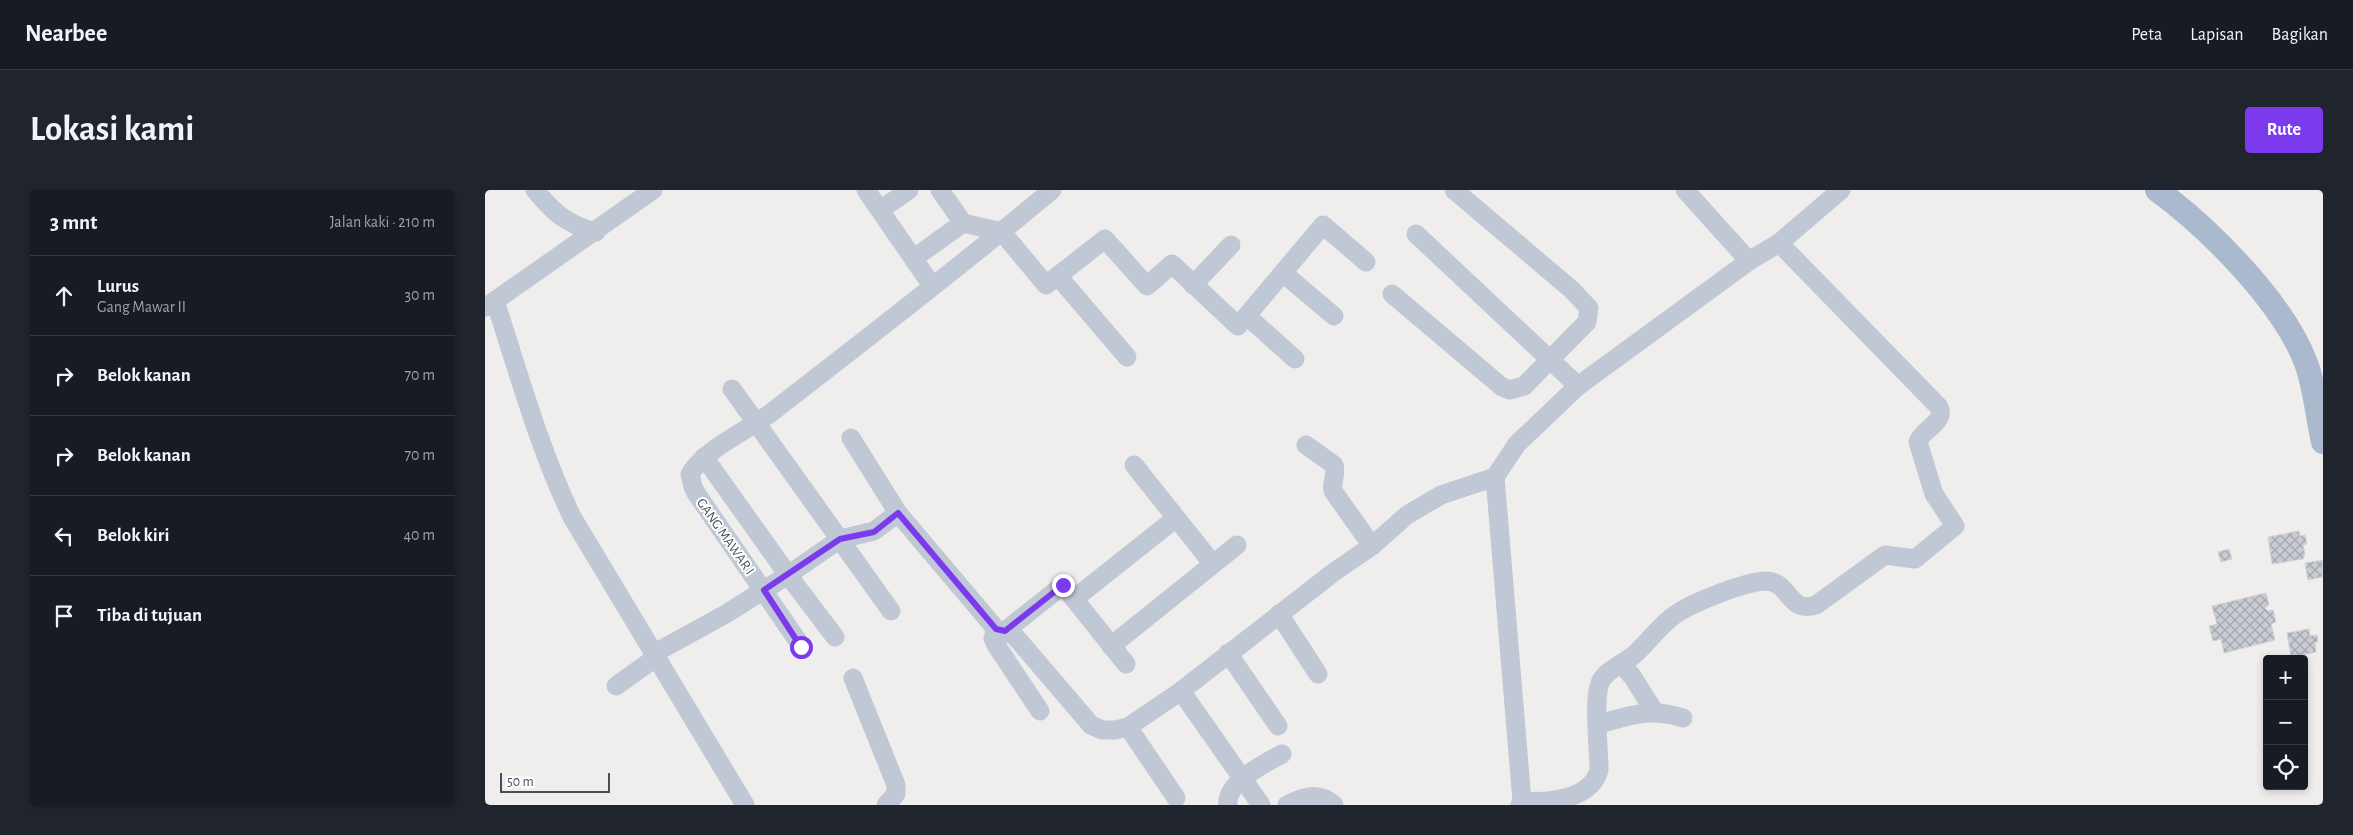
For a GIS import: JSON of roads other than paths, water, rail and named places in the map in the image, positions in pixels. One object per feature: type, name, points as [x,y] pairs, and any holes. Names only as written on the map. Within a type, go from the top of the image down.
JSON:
[{"type":"main road","points":[[2157,190],[2172,201],[2255,282],[2289,328],[2317,390],[2323,442]]},
{"type":"street","points":[[535,190],[550,208],[569,223],[596,232]]},
{"type":"street","points":[[653,190],[490,305],[555,481],[572,517],[745,805]]},
{"type":"street","points":[[866,190],[926,276]]},
{"type":"street","points":[[883,208],[909,190]]},
{"type":"street","points":[[940,190],[963,223],[1002,232],[1047,285],[1105,239],[1147,286],[1172,264],[1238,326],[1323,225],[1366,262]]},
{"type":"street","points":[[835,638],[788,576],[704,457],[757,423],[1002,232],[1052,190]]},
{"type":"street","points":[[1392,294],[1502,386],[1510,390],[1519,390],[1524,386],[1587,322],[1589,308],[1572,290],[1454,190]]},
{"type":"street","points":[[1685,190],[1749,261]]},
{"type":"street","points":[[1779,243],[1939,407],[1942,413],[1940,419],[1920,436],[1918,442],[1934,494],[1955,526],[1915,559],[1885,555],[1816,605],[1806,608],[1798,606],[1780,586],[1765,582],[1724,592],[1676,614],[1621,664],[1602,678],[1599,685],[1599,770],[1597,780],[1591,786],[1557,800],[1521,803],[1495,477],[1517,444],[1578,386],[1749,261],[1779,243],[1841,190]]},
{"type":"street","points":[[917,256],[963,223]]},
{"type":"street","points":[[1415,234],[1578,386]]},
{"type":"street","points":[[1193,285],[1231,245]]},
{"type":"street","points":[[1283,272],[1334,316]]},
{"type":"street","points":[[1058,276],[1127,357]]},
{"type":"street","points":[[1247,316],[1295,359]]},
{"type":"street","points":[[732,389],[891,611]]},
{"type":"street","points":[[851,438],[898,513],[1000,630],[1014,635],[1091,725],[1102,730],[1128,727],[1181,691],[1279,614],[1372,546],[1403,519],[1441,494],[1495,477]]},
{"type":"street","points":[[1306,445],[1333,466],[1335,475],[1332,486],[1333,491],[1372,546]]},
{"type":"street","name":"GANG MAWAR I","points":[[704,457],[691,474],[691,481],[697,493],[801,647]]},
{"type":"street","points":[[1135,465],[1213,564]]},
{"type":"street","points":[[615,686],[654,656],[788,576],[840,539],[874,532],[898,513]]},
{"type":"street","points":[[1074,599],[1177,518]]},
{"type":"street","points":[[1111,646],[1237,544]]},
{"type":"street","points":[[1040,711],[993,638],[1000,630],[1063,585],[1126,664]]},
{"type":"street","points":[[1279,614],[1318,674]]},
{"type":"street","points":[[1228,653],[1278,726]]},
{"type":"street","points":[[1621,664],[1633,676],[1654,711]]},
{"type":"street","points":[[853,678],[896,785],[896,794],[886,805]]},
{"type":"street","points":[[1181,691],[1261,805]]},
{"type":"street","points":[[1599,724],[1654,711],[1666,712],[1683,718]]},
{"type":"street","points":[[1128,727],[1176,798]]},
{"type":"street","points":[[1228,805],[1231,790],[1254,770],[1282,754]]},
{"type":"street","points":[[1287,805],[1310,796],[1329,800],[1333,805]]}]
